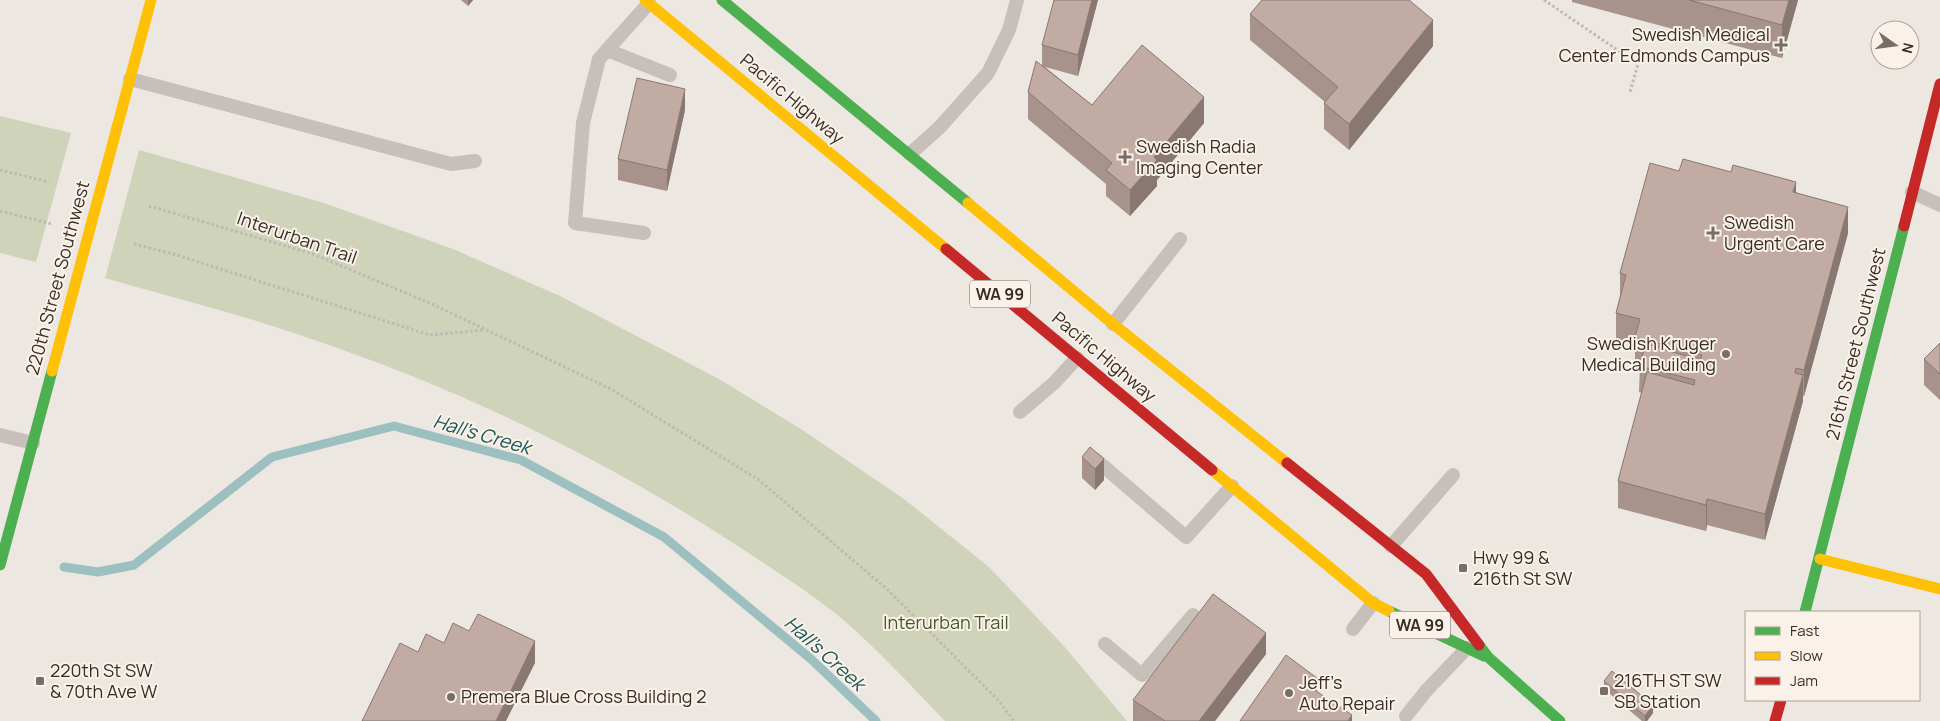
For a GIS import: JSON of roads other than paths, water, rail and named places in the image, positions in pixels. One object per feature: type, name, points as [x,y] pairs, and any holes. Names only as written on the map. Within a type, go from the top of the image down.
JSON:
[{"type":"main road","name":"220th Street Southwest","points":[[0,565],[151,0]]},
{"type":"main road","name":"Pacific Highway","points":[[722,0],[910,154],[1112,324],[1426,574],[1488,657],[1560,721]]},
{"type":"main road","name":"Pacific Highway","points":[[647,2],[1373,603],[1488,657]]},
{"type":"main road","name":"216th Street Southwest","points":[[1805,611],[1940,84]]},
{"type":"main road","points":[[1820,559],[1940,589]]},
{"type":"main road","points":[[1775,721],[1781,701]]},
{"type":"lane","points":[[910,154],[940,127],[988,73],[1009,30],[1017,0]]},
{"type":"lane","points":[[644,234],[575,224],[583,123],[599,59],[647,2]]},
{"type":"lane","points":[[607,50],[670,75]]},
{"type":"lane","points":[[130,79],[451,164],[474,161]]},
{"type":"lane","points":[[1912,192],[1940,205]]},
{"type":"lane","points":[[1112,324],[1180,239]]},
{"type":"lane","points":[[1020,412],[1054,382],[1077,358]]},
{"type":"lane","points":[[0,435],[32,443]]},
{"type":"lane","points":[[1095,459],[1186,538],[1232,486]]},
{"type":"lane","points":[[1391,546],[1453,474]]},
{"type":"lane","points":[[1353,629],[1373,603]]},
{"type":"lane","points":[[1105,644],[1142,675],[1193,615]]},
{"type":"lane","points":[[1406,716],[1426,691],[1467,648]]},
{"type":"waterway","name":"Hall's Creek","points":[[64,567],[98,572],[134,565],[272,457],[394,426],[521,460],[664,537],[811,659],[876,721]]},
{"type":"place","name":"Swedish Medical Center Edmonds Campus","points":[[1781,45]]},
{"type":"place","name":"Swedish Radia Imaging Center","points":[[1125,157]]},
{"type":"place","name":"Swedish Urgent Care","points":[[1713,233]]},
{"type":"place","name":"Swedish Kruger Medical Building","points":[[1726,354]]},
{"type":"place","name":"Hwy 99 & 216th St SW","points":[[1463,568]]},
{"type":"place","name":"220th St SW & 70th Ave W","points":[[40,681]]},
{"type":"place","name":"216TH ST SW SB Station","points":[[1604,691]]},
{"type":"place","name":"Jeff’s Auto Repair","points":[[1289,693]]},
{"type":"place","name":"Premera Blue Cross Building 2","points":[[451,697]]},
{"type":"park label","name":"Interurban Trail","points":[[946,623]]}]
